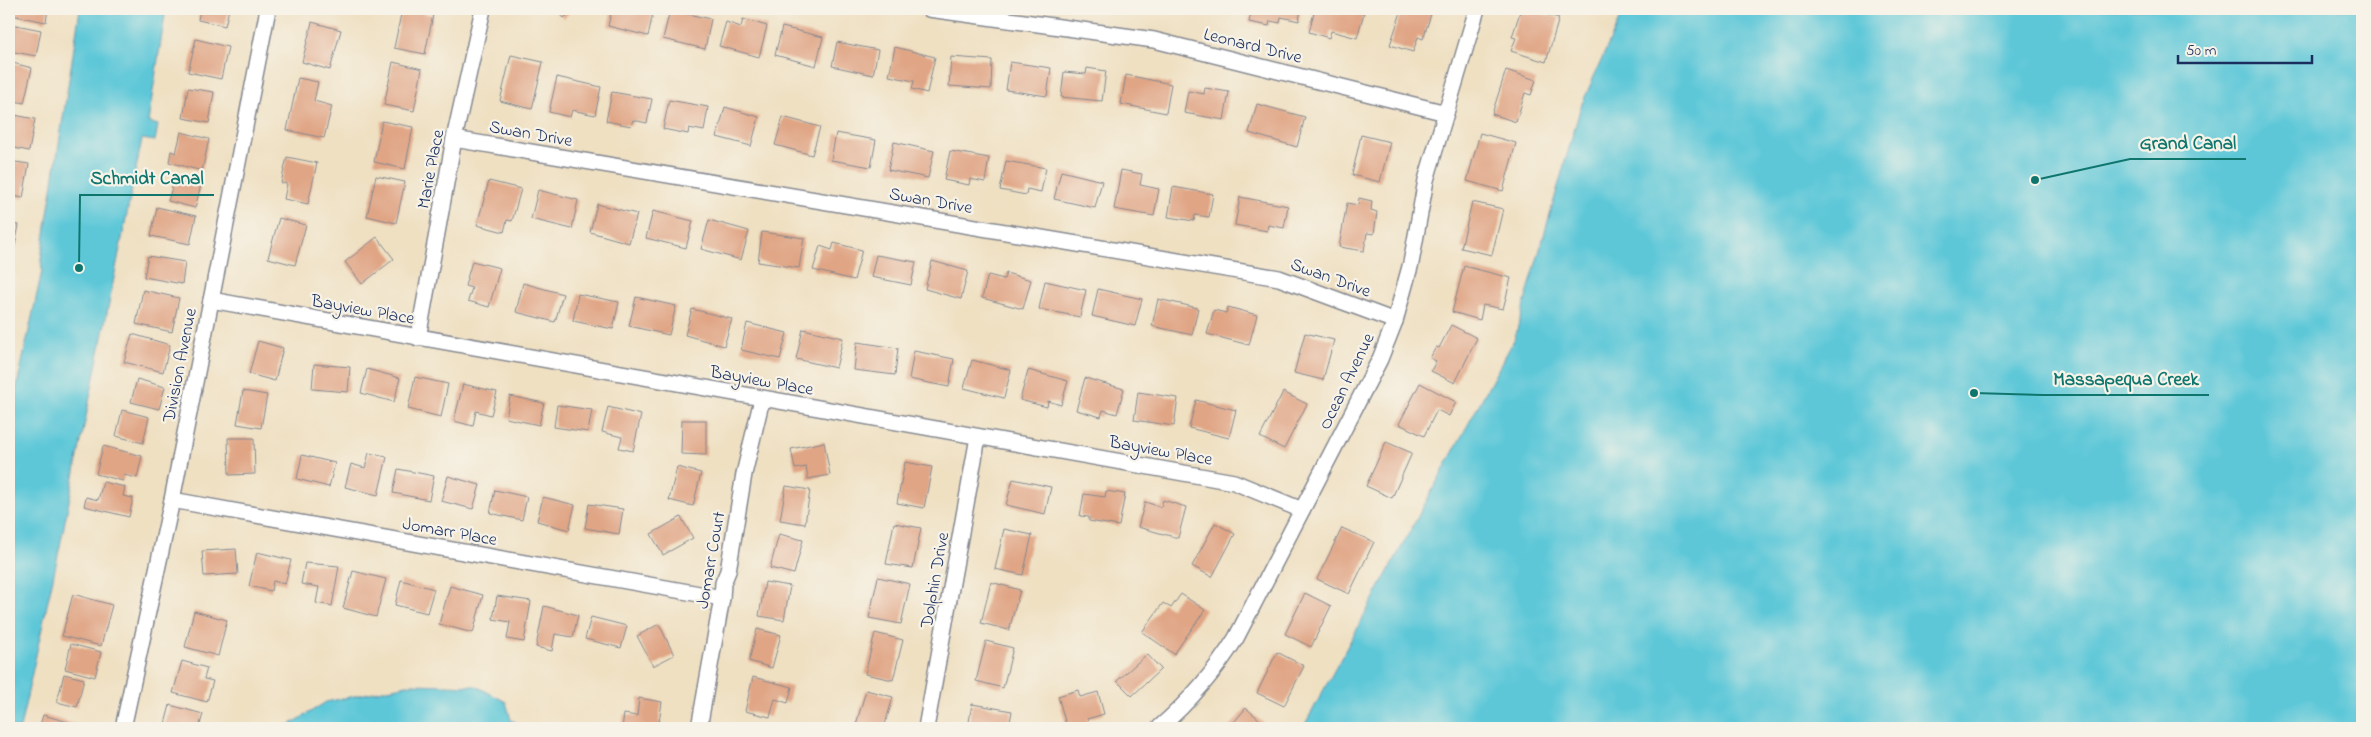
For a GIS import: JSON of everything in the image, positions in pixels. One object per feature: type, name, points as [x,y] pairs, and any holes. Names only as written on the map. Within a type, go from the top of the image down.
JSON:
[{"type":"street","name":"Division Avenue","points":[[123,728],[172,500],[268,9]]},
{"type":"street","name":"Marie Place","points":[[418,338],[454,139],[483,9]]},
{"type":"street","name":"Leonard Drive","points":[[929,9],[1154,40],[1446,113]]},
{"type":"street","name":"Ocean Avenue","points":[[1159,728],[1183,708],[1217,669],[1236,638],[1380,359],[1395,321],[1412,263],[1426,180],[1477,9]]},
{"type":"street","name":"Swan Drive","points":[[454,139],[1279,278],[1395,321]]},
{"type":"street","name":"Bayview Place","points":[[211,300],[1234,482],[1302,510]]},
{"type":"street","name":"Jomarr Court","points":[[699,728],[722,598],[722,583],[728,571],[744,474],[762,399]]},
{"type":"street","name":"Dolphin Drive","points":[[926,728],[978,437]]},
{"type":"street","name":"Jomarr Place","points":[[172,500],[722,598]]},
{"type":"water","points":[[80,9],[166,9],[148,122],[158,125],[155,141],[142,139],[60,546],[20,728],[9,728],[9,422],[42,271],[41,259]]},
{"type":"water","points":[[1624,9],[2362,9],[2362,728],[1303,728],[1514,340],[1581,106]]},
{"type":"water","points":[[412,684],[476,686],[506,702],[511,720],[528,728],[285,728],[326,702]]},
{"type":"building","points":[[12,9],[48,9],[46,22],[11,15]]},
{"type":"building","points":[[200,9],[229,9],[225,26],[198,20]]},
{"type":"building","points":[[402,9],[433,15],[425,54],[394,48]]},
{"type":"building","points":[[554,9],[573,9],[564,18]]},
{"type":"building","points":[[612,9],[654,9],[648,36],[608,26]]},
{"type":"building","points":[[1214,9],[1236,9],[1235,14]]},
{"type":"building","points":[[1252,9],[1301,9],[1299,21],[1281,17],[1280,23],[1270,21],[1269,26],[1249,22]]},
{"type":"building","points":[[1315,9],[1348,9],[1364,13],[1357,38],[1331,31],[1329,38],[1309,32]]},
{"type":"building","points":[[1402,9],[1432,11],[1423,39],[1418,37],[1413,52],[1390,45]]},
{"type":"building","points":[[1521,9],[1528,9],[1559,18],[1546,62],[1511,51],[1516,38],[1512,37]]},
{"type":"building","points":[[670,10],[711,19],[705,49],[663,39]]},
{"type":"building","points":[[743,19],[767,26],[759,57],[719,46],[726,22],[741,27]]},
{"type":"building","points":[[312,22],[341,30],[330,70],[302,62]]},
{"type":"building","points":[[11,24],[41,30],[36,56],[9,51]]},
{"type":"building","points":[[782,27],[823,37],[816,66],[775,55]]},
{"type":"building","points":[[196,39],[228,47],[221,79],[188,72]]},
{"type":"building","points":[[837,42],[878,50],[873,75],[832,66]]},
{"type":"building","points":[[895,47],[935,57],[927,93],[912,89],[914,81],[889,76]]},
{"type":"building","points":[[511,55],[543,62],[532,109],[500,101]]},
{"type":"building","points":[[951,57],[992,60],[991,89],[949,86]]},
{"type":"building","points":[[9,62],[32,68],[24,103],[9,100]]},
{"type":"building","points":[[393,62],[422,69],[414,111],[384,105]]},
{"type":"building","points":[[1010,62],[1051,68],[1047,96],[1006,90]]},
{"type":"building","points":[[1087,68],[1106,71],[1102,101],[1061,97],[1064,72],[1086,74]]},
{"type":"building","points":[[1506,70],[1536,80],[1531,95],[1525,93],[1516,122],[1492,114]]},
{"type":"building","points":[[1126,75],[1171,84],[1166,113],[1121,104]]},
{"type":"building","points":[[557,77],[601,87],[595,115],[572,110],[570,117],[549,112]]},
{"type":"building","points":[[298,78],[318,82],[314,101],[332,106],[324,138],[287,130]]},
{"type":"building","points":[[188,88],[214,92],[209,123],[183,118]]},
{"type":"building","points":[[1205,88],[1229,92],[1224,120],[1184,113],[1188,91],[1204,94]]},
{"type":"building","points":[[612,92],[652,99],[647,123],[633,120],[631,126],[606,121]]},
{"type":"building","points":[[669,100],[708,107],[704,131],[689,128],[688,134],[663,129]]},
{"type":"building","points":[[1257,104],[1305,117],[1297,147],[1249,133]]},
{"type":"building","points":[[725,107],[759,117],[751,146],[717,137]]},
{"type":"building","points":[[9,114],[35,119],[29,151],[9,147]]},
{"type":"building","points":[[783,117],[820,127],[812,155],[775,145]]},
{"type":"building","points":[[382,121],[413,127],[405,169],[374,162]]},
{"type":"building","points":[[181,132],[209,139],[202,171],[169,162],[171,151],[176,153]]},
{"type":"building","points":[[836,133],[876,140],[871,167],[831,160]]},
{"type":"building","points":[[1480,133],[1516,143],[1503,191],[1467,181]]},
{"type":"building","points":[[1361,135],[1390,142],[1380,182],[1352,175]]},
{"type":"building","points":[[894,142],[934,151],[928,178],[888,170]]},
{"type":"building","points":[[950,151],[989,158],[985,182],[970,179],[969,185],[944,180]]},
{"type":"building","points":[[287,157],[317,163],[308,204],[284,199],[287,184],[281,183]]},
{"type":"building","points":[[9,161],[29,164],[23,198],[9,195]]},
{"type":"building","points":[[1006,161],[1046,168],[1041,192],[1027,189],[1026,195],[1000,190]]},
{"type":"building","points":[[1121,170],[1142,174],[1140,185],[1159,189],[1154,216],[1114,209]]},
{"type":"building","points":[[1061,171],[1102,181],[1095,208],[1054,199]]},
{"type":"building","points":[[376,176],[405,182],[396,223],[367,216]]},
{"type":"building","points":[[175,177],[201,185],[195,208],[168,201]]},
{"type":"building","points":[[489,181],[521,189],[512,221],[507,220],[504,232],[477,225]]},
{"type":"building","points":[[1173,187],[1213,194],[1209,217],[1195,215],[1194,221],[1168,217]]},
{"type":"building","points":[[538,190],[578,200],[572,229],[531,219]]},
{"type":"building","points":[[1240,197],[1288,206],[1284,228],[1268,225],[1267,231],[1235,225]]},
{"type":"building","points":[[1359,198],[1372,201],[1371,210],[1377,212],[1374,234],[1367,233],[1364,251],[1339,247],[1347,203],[1358,205]]},
{"type":"building","points":[[1472,202],[1503,209],[1492,255],[1461,248]]},
{"type":"building","points":[[597,204],[637,214],[629,243],[590,232]]},
{"type":"building","points":[[157,207],[196,216],[190,244],[151,236]]},
{"type":"building","points":[[653,211],[693,221],[686,248],[646,238]]},
{"type":"building","points":[[279,218],[306,225],[295,265],[268,258]]},
{"type":"building","points":[[709,220],[749,231],[741,260],[701,249]]},
{"type":"building","points":[[9,224],[19,225],[15,246],[9,245]]},
{"type":"building","points":[[762,232],[804,238],[799,268],[758,262]]},
{"type":"building","points":[[377,237],[394,259],[362,284],[345,262]]},
{"type":"building","points":[[834,243],[862,250],[854,280],[813,270],[820,246],[832,250]]},
{"type":"building","points":[[876,255],[916,262],[911,285],[871,277]]},
{"type":"building","points":[[148,256],[185,262],[182,284],[144,277]]},
{"type":"building","points":[[472,261],[500,268],[489,307],[468,301],[472,288],[465,286]]},
{"type":"building","points":[[932,261],[968,271],[961,299],[925,289]]},
{"type":"building","points":[[1464,266],[1511,278],[1503,309],[1483,305],[1480,320],[1452,312]]},
{"type":"building","points":[[1006,273],[1031,280],[1023,309],[982,298],[988,275],[1004,279]]},
{"type":"building","points":[[1045,281],[1086,290],[1080,317],[1039,309]]},
{"type":"building","points":[[523,283],[563,294],[555,322],[516,312]]},
{"type":"building","points":[[1098,289],[1142,299],[1135,326],[1092,316]]},
{"type":"building","points":[[143,290],[179,298],[172,332],[136,324]]},
{"type":"building","points":[[578,294],[619,302],[613,329],[573,321]]},
{"type":"building","points":[[636,297],[676,306],[669,335],[629,326]]},
{"type":"building","points":[[1158,299],[1198,308],[1192,335],[1152,326]]},
{"type":"building","points":[[1228,307],[1257,315],[1249,345],[1207,334],[1214,310],[1226,313]]},
{"type":"building","points":[[692,309],[732,319],[724,346],[685,335]]},
{"type":"building","points":[[747,323],[787,333],[780,359],[741,350]]},
{"type":"building","points":[[1451,325],[1477,338],[1455,383],[1431,371],[1436,361],[1430,358],[1436,347],[1439,348]]},
{"type":"building","points":[[803,329],[843,338],[836,368],[796,359]]},
{"type":"building","points":[[1305,333],[1334,340],[1323,380],[1294,373]]},
{"type":"building","points":[[132,334],[170,345],[163,372],[124,362]]},
{"type":"building","points":[[258,341],[283,348],[275,381],[249,374]]},
{"type":"building","points":[[857,342],[898,348],[895,375],[854,370]]},
{"type":"building","points":[[914,351],[954,359],[949,387],[909,379]]},
{"type":"building","points":[[972,360],[1011,370],[1004,398],[964,388]]},
{"type":"building","points":[[314,364],[350,367],[348,392],[312,389]]},
{"type":"building","points":[[367,369],[400,378],[394,402],[361,393]]},
{"type":"building","points":[[1028,370],[1068,381],[1061,405],[1048,401],[1047,407],[1020,400]]},
{"type":"building","points":[[415,377],[448,384],[441,417],[408,409]]},
{"type":"building","points":[[1085,378],[1124,389],[1117,414],[1103,410],[1101,417],[1076,410]]},
{"type":"building","points":[[137,379],[165,387],[159,409],[131,402]]},
{"type":"building","points":[[1420,383],[1456,402],[1449,416],[1437,410],[1424,436],[1399,424]]},
{"type":"building","points":[[463,384],[497,392],[491,415],[476,411],[473,426],[454,421]]},
{"type":"building","points":[[243,391],[267,395],[261,428],[237,424]]},
{"type":"building","points":[[1138,392],[1178,398],[1174,426],[1134,420]]},
{"type":"building","points":[[1283,392],[1307,404],[1284,449],[1260,437]]},
{"type":"building","points":[[510,396],[544,403],[539,425],[506,418]]},
{"type":"building","points":[[1196,400],[1236,410],[1229,438],[1189,428]]},
{"type":"building","points":[[557,405],[592,410],[588,432],[554,427]]},
{"type":"building","points":[[608,407],[641,415],[633,451],[619,448],[622,437],[602,432]]},
{"type":"building","points":[[122,410],[149,417],[143,443],[116,436]]},
{"type":"building","points":[[682,420],[706,420],[706,455],[681,454]]},
{"type":"building","points":[[228,438],[254,438],[255,474],[229,475]]},
{"type":"building","points":[[824,442],[830,475],[808,479],[806,467],[795,469],[791,449]]},
{"type":"building","points":[[1386,442],[1412,453],[1392,498],[1366,486]]},
{"type":"building","points":[[103,446],[142,456],[137,478],[124,475],[123,481],[96,474]]},
{"type":"building","points":[[369,453],[387,457],[378,495],[345,487],[351,464],[365,468]]},
{"type":"building","points":[[302,455],[335,463],[329,487],[297,479]]},
{"type":"building","points":[[905,462],[932,467],[924,508],[897,503]]},
{"type":"building","points":[[677,467],[701,473],[693,506],[669,500]]},
{"type":"building","points":[[398,469],[434,476],[429,500],[393,493]]},
{"type":"building","points":[[448,476],[480,485],[473,509],[441,501]]},
{"type":"building","points":[[1013,479],[1051,487],[1045,514],[1006,505]]},
{"type":"building","points":[[103,482],[125,487],[123,496],[133,498],[129,517],[84,506],[86,497],[98,500]]},
{"type":"building","points":[[786,486],[810,490],[805,524],[780,520]]},
{"type":"building","points":[[495,490],[527,497],[522,520],[490,513]]},
{"type":"building","points":[[1106,491],[1125,494],[1119,526],[1089,521],[1089,517],[1080,516],[1084,494],[1105,497]]},
{"type":"building","points":[[543,497],[575,505],[569,530],[537,521]]},
{"type":"building","points":[[1163,500],[1186,507],[1178,538],[1138,527],[1145,502],[1161,507]]},
{"type":"building","points":[[589,504],[623,509],[619,534],[585,528]]},
{"type":"building","points":[[681,517],[693,538],[663,555],[651,534]]},
{"type":"building","points":[[894,523],[921,528],[913,568],[886,564]]},
{"type":"building","points":[[1215,523],[1235,534],[1212,577],[1192,566]]},
{"type":"building","points":[[1342,528],[1374,542],[1349,594],[1317,579]]},
{"type":"building","points":[[1004,529],[1032,535],[1023,575],[995,569]]},
{"type":"building","points":[[779,534],[803,540],[794,574],[770,568]]},
{"type":"building","points":[[236,549],[238,574],[204,576],[202,551]]},
{"type":"building","points":[[257,552],[291,560],[285,584],[273,581],[271,591],[249,586]]},
{"type":"building","points":[[305,563],[339,566],[332,606],[316,603],[319,587],[301,584]]},
{"type":"building","points":[[353,571],[386,579],[376,617],[343,608]]},
{"type":"building","points":[[878,577],[910,584],[901,624],[869,618]]},
{"type":"building","points":[[401,580],[434,589],[427,613],[395,605]]},
{"type":"building","points":[[765,582],[790,586],[784,620],[759,616]]},
{"type":"building","points":[[991,582],[1020,590],[1009,630],[981,623]]},
{"type":"building","points":[[450,586],[483,595],[473,633],[439,624]]},
{"type":"building","points":[[1305,593],[1331,606],[1311,647],[1285,634]]},
{"type":"building","points":[[73,594],[112,605],[101,646],[62,636]]},
{"type":"building","points":[[1181,594],[1205,610],[1174,654],[1142,632],[1163,603],[1171,608]]},
{"type":"building","points":[[497,596],[531,601],[524,642],[507,639],[510,622],[493,619]]},
{"type":"building","points":[[544,606],[578,615],[573,637],[555,634],[552,651],[536,647]]},
{"type":"building","points":[[194,611],[227,620],[218,656],[185,647]]},
{"type":"building","points":[[591,617],[627,626],[621,648],[585,639]]},
{"type":"building","points":[[659,624],[674,655],[653,666],[637,636]]},
{"type":"building","points":[[757,629],[781,635],[772,668],[749,661]]},
{"type":"building","points":[[875,633],[903,640],[893,680],[865,674]]},
{"type":"building","points":[[986,641],[1013,648],[1003,688],[976,681]]},
{"type":"building","points":[[71,644],[101,652],[95,677],[65,669]]},
{"type":"building","points":[[1277,652],[1304,666],[1284,706],[1257,693]]},
{"type":"building","points":[[1147,654],[1161,669],[1132,696],[1117,681]]},
{"type":"building","points":[[182,661],[207,668],[204,679],[213,681],[207,702],[173,693]]},
{"type":"building","points":[[64,674],[84,679],[77,707],[57,702]]},
{"type":"building","points":[[753,677],[792,687],[788,703],[775,699],[770,717],[745,711]]},
{"type":"building","points":[[866,690],[893,697],[884,728],[855,728]]},
{"type":"building","points":[[1078,690],[1080,697],[1098,692],[1104,714],[1087,719],[1089,726],[1067,728],[1058,696]]},
{"type":"building","points":[[639,698],[662,702],[660,728],[622,728],[624,714],[637,716]]},
{"type":"building","points":[[972,704],[1012,711],[1009,728],[968,728]]},
{"type":"building","points":[[170,705],[203,714],[199,728],[164,728]]},
{"type":"building","points":[[1246,708],[1268,727],[1229,728]]},
{"type":"building","points":[[43,715],[82,726],[81,728],[39,728]]},
{"type":"place","name":"Grand Canal","points":[[2035,180]]},
{"type":"place","name":"Schmidt Canal","points":[[79,268]]},
{"type":"place","name":"Massapequa Creek","points":[[1974,393]]}]
